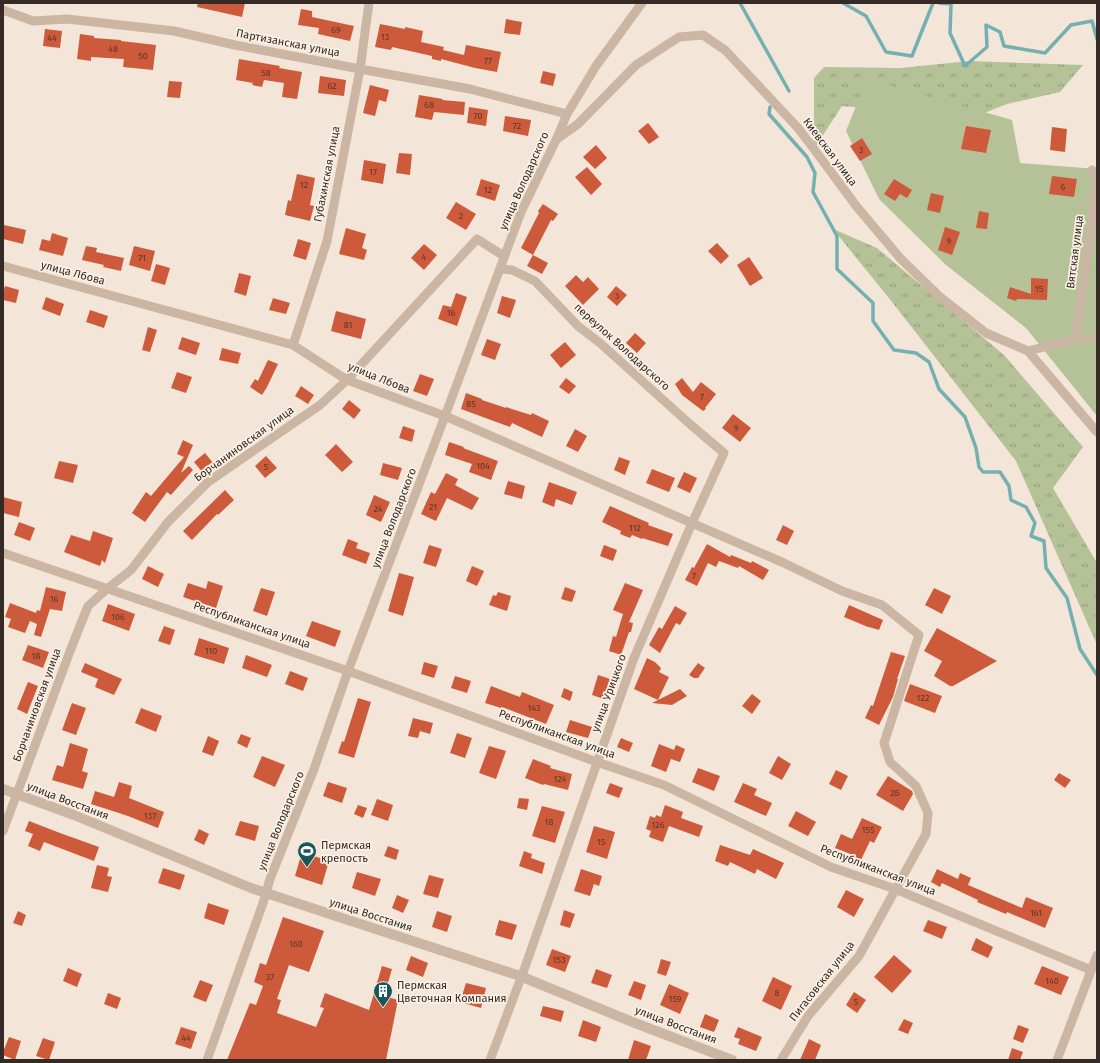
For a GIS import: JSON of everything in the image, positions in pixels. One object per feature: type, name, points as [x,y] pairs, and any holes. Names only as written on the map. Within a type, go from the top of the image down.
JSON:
[{"type":"street","name":"Губахинская улица","points":[[293,345],[326,241],[360,69],[369,3]]},
{"type":"street","name":"улица Володарского","points":[[207,1060],[270,879],[314,769],[348,670],[521,212],[567,114],[596,66],[642,3]]},
{"type":"street","name":"Партизанская улица","points":[[3,10],[33,21],[67,19],[174,31],[235,45],[470,89],[567,114]]},
{"type":"street","name":"Киевская улица","points":[[556,140],[578,124],[636,65],[679,37],[703,34],[725,50],[798,128],[857,208],[900,258],[939,296],[986,333],[1028,351]]},
{"type":"street","name":"Вятская улица","points":[[1076,339],[1097,180],[1092,170]]},
{"type":"street","name":"Борчаниновская улица","points":[[3,831],[88,606],[131,570],[168,522],[208,482],[320,405],[346,380],[477,239],[504,256]]},
{"type":"street","name":"улица Лбова","points":[[3,266],[293,345],[346,380],[445,416],[784,563],[842,591],[882,605],[919,635]]},
{"type":"street","name":"переулок Володарского","points":[[500,269],[512,270],[535,281],[578,326],[724,453]]},
{"type":"street","points":[[1097,338],[1076,339],[1028,351],[1097,432]]},
{"type":"street","name":"улица Урицкого","points":[[490,1060],[634,658],[724,453]]},
{"type":"street","name":"Республиканская улица","points":[[3,553],[348,670],[597,762],[664,785],[831,867],[895,889],[1091,970]]},
{"type":"street","name":"Пигасовская улица","points":[[781,1060],[808,1016],[859,956],[926,834],[928,813],[916,786],[890,762],[884,743],[919,635]]},
{"type":"street","name":"улица Восстания","points":[[3,789],[266,893],[520,976],[635,1023],[732,1060]]},
{"type":"street","points":[[1057,1060],[1097,955]]},
{"type":"green space","points":[[970,61],[1083,65],[1060,92],[1007,104],[972,118],[842,106],[814,149],[814,78],[824,67],[900,68]]},
{"type":"green space","points":[[867,79],[1012,120],[1020,163],[1097,169],[1097,416],[1026,328],[946,265],[879,199],[846,131]]},
{"type":"green space","points":[[833,229],[877,248],[1004,355],[1083,447],[1053,488],[1097,563],[1097,645],[1016,461]]},
{"type":"building","points":[[198,3],[245,3],[242,17],[197,7]]},
{"type":"building","points":[[301,9],[312,11],[312,17],[354,26],[350,41],[318,34],[319,28],[298,25]]},
{"type":"building","points":[[506,19],[522,22],[520,35],[504,33]]},
{"type":"building","points":[[380,24],[423,31],[421,42],[444,47],[443,50],[464,55],[466,45],[501,52],[497,72],[441,59],[441,61],[432,59],[432,56],[392,47],[391,50],[375,47]]},
{"type":"building","points":[[45,29],[62,31],[60,48],[43,46]]},
{"type":"building","points":[[80,34],[94,36],[94,38],[156,45],[153,70],[123,67],[124,59],[91,57],[91,61],[77,59]]},
{"type":"building","points":[[239,59],[280,66],[279,68],[302,72],[297,99],[282,97],[284,83],[264,80],[262,87],[252,85],[253,83],[236,80]]},
{"type":"building","points":[[543,71],[556,74],[553,86],[540,83]]},
{"type":"building","points":[[320,76],[346,80],[344,96],[318,93]]},
{"type":"building","points":[[169,81],[182,82],[180,98],[167,97]]},
{"type":"building","points":[[370,85],[389,90],[386,102],[379,100],[375,116],[363,113]]},
{"type":"building","points":[[419,95],[443,99],[442,100],[465,102],[464,115],[434,112],[432,120],[415,117]]},
{"type":"building","points":[[469,107],[488,110],[486,126],[467,123]]},
{"type":"building","points":[[505,116],[531,120],[528,136],[503,131]]},
{"type":"building","points":[[648,123],[659,137],[649,144],[638,131]]},
{"type":"building","points":[[966,126],[991,130],[986,153],[961,149]]},
{"type":"building","points":[[1052,127],[1067,129],[1065,152],[1050,150]]},
{"type":"building","points":[[862,138],[872,154],[860,161],[850,146]]},
{"type":"building","points":[[596,145],[607,158],[595,169],[583,157]]},
{"type":"building","points":[[399,153],[412,154],[410,175],[396,173]]},
{"type":"building","points":[[364,160],[386,164],[383,184],[361,180]]},
{"type":"building","points":[[587,167],[602,184],[591,195],[575,177]]},
{"type":"building","points":[[297,174],[315,178],[310,205],[314,206],[310,221],[285,215],[288,200],[291,201]]},
{"type":"building","points":[[1052,176],[1077,179],[1074,197],[1049,194]]},
{"type":"building","points":[[481,179],[500,185],[495,201],[476,195]]},
{"type":"building","points":[[894,179],[912,190],[907,198],[900,194],[895,201],[884,194]]},
{"type":"building","points":[[931,193],[944,196],[940,213],[927,210]]},
{"type":"building","points":[[456,202],[476,214],[466,230],[446,218]]},
{"type":"building","points":[[543,204],[558,214],[553,221],[551,220],[533,255],[521,248],[539,213],[538,211]]},
{"type":"building","points":[[979,211],[989,213],[987,229],[976,228]]},
{"type":"building","points":[[4,225],[26,230],[23,244],[3,239]]},
{"type":"building","points":[[945,227],[960,232],[952,255],[938,250]]},
{"type":"building","points":[[346,228],[366,234],[362,248],[367,250],[364,260],[339,254]]},
{"type":"building","points":[[52,233],[68,238],[63,256],[39,250],[42,239],[50,241]]},
{"type":"building","points":[[298,239],[311,243],[306,260],[293,256]]},
{"type":"building","points":[[717,243],[729,256],[721,264],[708,251]]},
{"type":"building","points":[[424,244],[437,255],[424,270],[411,258]]},
{"type":"building","points":[[86,246],[97,248],[96,252],[124,258],[121,271],[82,260]]},
{"type":"building","points":[[134,246],[155,251],[150,271],[129,265]]},
{"type":"building","points":[[533,255],[548,263],[542,274],[527,266]]},
{"type":"building","points":[[749,257],[763,278],[750,286],[737,265]]},
{"type":"building","points":[[156,264],[170,268],[165,285],[151,281]]},
{"type":"building","points":[[239,273],[251,276],[246,296],[234,292]]},
{"type":"building","points":[[576,275],[583,282],[588,277],[599,289],[583,305],[565,286]]},
{"type":"building","points":[[1031,278],[1048,279],[1047,300],[1017,299],[1016,301],[1007,298],[1010,287],[1031,294]]},
{"type":"building","points":[[5,286],[19,290],[16,303],[3,300]]},
{"type":"building","points":[[616,286],[627,295],[617,306],[607,297]]},
{"type":"building","points":[[456,293],[467,297],[457,326],[438,319],[443,305],[451,307]]},
{"type":"building","points":[[502,296],[516,300],[510,318],[497,313]]},
{"type":"building","points":[[46,297],[64,304],[60,316],[42,309]]},
{"type":"building","points":[[273,298],[290,303],[286,314],[269,310]]},
{"type":"building","points":[[90,310],[108,316],[104,328],[86,322]]},
{"type":"building","points":[[336,311],[366,319],[361,339],[331,331]]},
{"type":"building","points":[[148,327],[157,330],[150,352],[142,350]]},
{"type":"building","points":[[635,333],[646,343],[637,353],[626,343]]},
{"type":"building","points":[[182,337],[200,343],[196,355],[178,349]]},
{"type":"building","points":[[487,339],[501,344],[495,360],[481,355]]},
{"type":"building","points":[[565,342],[576,355],[561,368],[550,355]]},
{"type":"building","points":[[222,348],[241,353],[238,364],[219,360]]},
{"type":"building","points":[[268,360],[278,364],[262,395],[250,387],[255,379],[258,381]]},
{"type":"building","points":[[177,372],[192,377],[186,393],[171,388]]},
{"type":"building","points":[[420,374],[434,379],[427,396],[413,391]]},
{"type":"building","points":[[566,378],[576,386],[569,394],[559,387]]},
{"type":"building","points":[[682,378],[693,392],[701,382],[716,394],[705,408],[706,409],[703,411],[682,395],[675,384]]},
{"type":"building","points":[[301,386],[314,395],[308,404],[295,396]]},
{"type":"building","points":[[466,393],[506,408],[531,415],[532,413],[549,421],[542,437],[512,423],[510,427],[461,409]]},
{"type":"building","points":[[349,400],[361,410],[354,419],[342,409]]},
{"type":"building","points":[[733,414],[751,428],[740,442],[722,428]]},
{"type":"building","points":[[403,426],[415,430],[412,442],[399,438]]},
{"type":"building","points":[[575,429],[587,436],[578,452],[566,446]]},
{"type":"building","points":[[183,440],[193,445],[181,473],[189,466],[193,470],[171,495],[167,492],[145,522],[132,513],[146,492],[151,496],[184,457],[177,454]]},
{"type":"building","points":[[449,442],[498,461],[491,480],[469,472],[472,464],[445,455]]},
{"type":"building","points":[[336,444],[353,462],[342,472],[325,455]]},
{"type":"building","points":[[205,453],[214,464],[203,473],[194,462]]},
{"type":"building","points":[[266,456],[277,468],[265,478],[255,466]]},
{"type":"building","points":[[619,457],[630,461],[625,475],[614,470]]},
{"type":"building","points":[[59,461],[78,465],[73,483],[54,478]]},
{"type":"building","points":[[383,463],[402,468],[398,480],[380,475]]},
{"type":"building","points":[[652,469],[675,478],[669,492],[646,483]]},
{"type":"building","points":[[684,472],[697,478],[690,493],[677,487]]},
{"type":"building","points":[[446,473],[458,479],[455,485],[479,498],[472,510],[447,498],[436,521],[421,514],[431,492],[435,494]]},
{"type":"building","points":[[508,481],[525,486],[522,499],[504,494]]},
{"type":"building","points":[[549,482],[577,492],[572,505],[556,499],[554,507],[542,502]]},
{"type":"building","points":[[225,490],[234,500],[218,515],[217,514],[192,540],[183,531]]},
{"type":"building","points":[[374,495],[390,502],[381,522],[366,515]]},
{"type":"building","points":[[3,497],[22,502],[19,517],[3,513]]},
{"type":"building","points":[[610,506],[649,523],[648,525],[673,534],[668,546],[632,535],[630,538],[620,534],[621,531],[602,522]]},
{"type":"building","points":[[19,522],[35,528],[30,541],[14,535]]},
{"type":"building","points":[[783,525],[794,531],[787,545],[776,540]]},
{"type":"building","points":[[93,531],[113,538],[105,563],[102,560],[100,566],[64,552],[71,535],[90,541]]},
{"type":"building","points":[[348,539],[358,543],[356,548],[370,553],[366,564],[342,555]]},
{"type":"building","points":[[707,544],[730,557],[731,555],[751,563],[752,561],[769,570],[763,580],[739,566],[738,568],[719,561],[716,567],[708,563],[697,586],[685,580],[692,567],[694,568]]},
{"type":"building","points":[[429,545],[442,549],[436,567],[423,563]]},
{"type":"building","points":[[604,545],[617,550],[613,561],[600,556]]},
{"type":"building","points":[[148,566],[164,574],[158,587],[142,579]]},
{"type":"building","points":[[472,566],[484,571],[477,586],[466,581]]},
{"type":"building","points":[[399,573],[414,577],[403,616],[388,611]]},
{"type":"building","points":[[208,581],[223,586],[216,608],[183,597],[188,583],[206,589]]},
{"type":"building","points":[[625,583],[643,590],[629,622],[633,623],[631,632],[629,632],[621,655],[609,651],[613,636],[616,637],[623,614],[613,610]]},
{"type":"building","points":[[46,587],[66,592],[62,611],[50,609],[41,637],[34,635],[37,624],[30,621],[25,633],[8,627],[11,619],[5,617],[10,603],[36,613],[37,610],[40,611]]},
{"type":"building","points":[[565,587],[576,591],[572,602],[561,599]]},
{"type":"building","points":[[261,588],[275,592],[267,616],[253,611]]},
{"type":"building","points":[[934,588],[951,596],[942,614],[925,605]]},
{"type":"building","points":[[498,592],[511,596],[507,611],[489,605],[493,595],[496,596]]},
{"type":"building","points":[[108,604],[135,614],[129,631],[102,621]]},
{"type":"building","points":[[849,605],[883,620],[879,630],[844,617]]},
{"type":"building","points":[[675,606],[687,613],[680,625],[676,623],[660,653],[649,645],[659,627],[662,629]]},
{"type":"building","points":[[312,621],[341,631],[335,647],[306,636]]},
{"type":"building","points":[[164,626],[175,630],[170,645],[158,641]]},
{"type":"building","points":[[937,628],[997,661],[953,686],[950,686],[934,676],[942,661],[924,651]]},
{"type":"building","points":[[199,638],[229,648],[224,664],[194,655]]},
{"type":"building","points":[[28,645],[49,652],[43,668],[22,660]]},
{"type":"building","points":[[891,652],[905,656],[897,679],[893,697],[879,725],[865,718],[871,705],[873,706]]},
{"type":"building","points":[[246,655],[272,665],[267,677],[242,668]]},
{"type":"building","points":[[647,658],[655,662],[661,668],[659,672],[669,677],[658,700],[634,689]]},
{"type":"building","points":[[424,662],[438,666],[434,678],[421,674]]},
{"type":"building","points":[[85,663],[122,679],[114,695],[95,687],[98,679],[81,672]]},
{"type":"building","points":[[698,663],[705,668],[698,678],[694,678],[689,675]]},
{"type":"building","points":[[290,671],[308,678],[303,691],[285,684]]},
{"type":"building","points":[[598,675],[610,679],[604,699],[592,695]]},
{"type":"building","points":[[455,676],[471,681],[467,693],[451,688]]},
{"type":"building","points":[[28,682],[38,686],[27,714],[17,709]]},
{"type":"building","points":[[910,684],[942,696],[935,713],[904,701]]},
{"type":"building","points":[[491,686],[520,697],[522,692],[554,705],[546,724],[502,707],[501,708],[485,703]]},
{"type":"building","points":[[564,688],[573,692],[570,701],[561,697]]},
{"type":"building","points":[[680,689],[687,696],[672,705],[652,703]]},
{"type":"building","points":[[752,694],[761,701],[752,714],[742,706]]},
{"type":"building","points":[[358,698],[371,702],[354,758],[338,753],[342,741],[344,742]]},
{"type":"building","points":[[72,703],[86,708],[76,735],[62,730]]},
{"type":"building","points":[[141,708],[162,716],[156,732],[135,723]]},
{"type":"building","points":[[413,718],[433,723],[430,734],[420,731],[418,738],[408,736]]},
{"type":"building","points":[[570,720],[592,727],[588,738],[566,732]]},
{"type":"building","points":[[457,733],[472,738],[465,758],[450,753]]},
{"type":"building","points":[[241,734],[251,738],[247,748],[237,743]]},
{"type":"building","points":[[208,736],[219,741],[213,756],[202,752]]},
{"type":"building","points":[[621,738],[633,743],[629,752],[617,747]]},
{"type":"building","points":[[70,743],[88,749],[82,771],[88,773],[83,789],[52,780],[57,765],[63,767]]},
{"type":"building","points":[[659,744],[674,750],[676,745],[685,749],[680,762],[671,759],[666,772],[651,766]]},
{"type":"building","points":[[489,746],[506,751],[496,779],[479,773]]},
{"type":"building","points":[[262,756],[285,765],[275,787],[253,777]]},
{"type":"building","points":[[778,756],[791,764],[782,780],[769,773]]},
{"type":"building","points":[[533,759],[551,766],[550,768],[572,774],[568,790],[543,785],[525,778]]},
{"type":"building","points":[[698,768],[720,776],[714,791],[692,782]]},
{"type":"building","points":[[836,770],[848,776],[841,790],[829,784]]},
{"type":"building","points":[[1059,773],[1071,780],[1065,788],[1054,780]]},
{"type":"building","points":[[888,776],[912,791],[913,794],[903,811],[876,795]]},
{"type":"building","points":[[119,782],[132,786],[129,798],[164,812],[158,828],[91,804],[95,791],[114,797]]},
{"type":"building","points":[[328,782],[347,788],[342,803],[323,796]]},
{"type":"building","points":[[610,783],[623,788],[619,798],[606,793]]},
{"type":"building","points":[[743,783],[757,789],[754,795],[772,803],[766,816],[734,802]]},
{"type":"building","points":[[519,798],[529,799],[527,810],[517,808]]},
{"type":"building","points":[[377,799],[393,805],[388,821],[371,815]]},
{"type":"building","points":[[358,805],[367,808],[363,818],[354,814]]},
{"type":"building","points":[[665,805],[683,812],[681,818],[703,826],[699,837],[669,826],[663,842],[649,837],[651,831],[646,829],[650,816],[655,818],[656,815],[661,817]]},
{"type":"building","points":[[542,806],[565,812],[555,843],[532,836]]},
{"type":"building","points":[[796,811],[816,822],[808,836],[788,826]]},
{"type":"building","points":[[862,818],[882,827],[874,843],[870,841],[860,862],[851,857],[853,855],[835,848],[841,834],[852,839]]},
{"type":"building","points":[[29,821],[99,847],[94,861],[44,842],[40,851],[28,846],[33,834],[25,831]]},
{"type":"building","points":[[240,821],[259,826],[255,841],[235,835]]},
{"type":"building","points":[[594,826],[615,832],[607,859],[586,852]]},
{"type":"building","points":[[199,829],[209,834],[204,845],[194,840]]},
{"type":"building","points":[[720,845],[750,855],[753,849],[784,863],[776,879],[757,869],[755,874],[730,862],[728,866],[715,861]]},
{"type":"building","points":[[388,846],[399,850],[396,860],[384,856]]},
{"type":"building","points":[[524,851],[532,854],[531,858],[545,863],[542,874],[519,866]]},
{"type":"building","points":[[302,852],[329,861],[322,885],[295,876]]},
{"type":"building","points":[[97,865],[109,868],[107,876],[112,877],[108,892],[91,888]]},
{"type":"building","points":[[163,868],[185,875],[180,890],[158,883]]},
{"type":"building","points":[[581,869],[602,876],[599,886],[594,884],[590,896],[574,891]]},
{"type":"building","points":[[937,869],[958,879],[960,873],[971,878],[968,885],[1022,908],[1026,897],[1053,908],[1045,928],[1007,912],[1006,914],[977,902],[978,900],[942,883],[940,887],[931,882]]},
{"type":"building","points":[[357,872],[381,879],[375,896],[352,888]]},
{"type":"building","points":[[429,875],[444,879],[438,898],[423,894]]},
{"type":"building","points":[[846,890],[864,899],[854,917],[837,907]]},
{"type":"building","points":[[397,895],[409,900],[403,913],[392,908]]},
{"type":"building","points":[[208,903],[229,910],[224,925],[204,918]]},
{"type":"building","points":[[564,910],[575,914],[570,928],[560,925]]},
{"type":"building","points":[[18,911],[26,915],[22,926],[13,923]]},
{"type":"building","points":[[437,911],[452,916],[447,932],[432,927]]},
{"type":"building","name":"Пермская Цветочная Компания","points":[[283,917],[324,931],[309,972],[289,965],[277,999],[281,1000],[277,1013],[316,1027],[324,1008],[320,1007],[325,993],[369,1010],[382,966],[392,969],[384,996],[398,1000],[386,1060],[227,1060],[250,1003],[256,1005],[263,986],[254,982],[260,963],[266,965]]},
{"type":"building","points":[[499,920],[517,925],[512,940],[495,935]]},
{"type":"building","points":[[928,920],[947,927],[942,939],[923,931]]},
{"type":"building","points":[[976,938],[993,947],[988,958],[971,950]]},
{"type":"building","points":[[552,949],[571,956],[565,972],[546,965]]},
{"type":"building","points":[[894,955],[912,971],[892,993],[874,977]]},
{"type":"building","points":[[411,956],[428,963],[423,977],[406,970]]},
{"type":"building","points":[[661,959],[671,962],[666,976],[657,973]]},
{"type":"building","points":[[1042,966],[1069,977],[1061,995],[1034,984]]},
{"type":"building","points":[[68,968],[82,974],[77,987],[63,981]]},
{"type":"building","points":[[596,969],[612,975],[607,988],[591,983]]},
{"type":"building","points":[[773,977],[792,986],[781,1010],[762,1001]]},
{"type":"building","points":[[200,980],[213,985],[206,1002],[193,997]]},
{"type":"building","points":[[634,981],[646,985],[641,1000],[628,995]]},
{"type":"building","points":[[466,983],[486,988],[481,1008],[460,1002]]},
{"type":"building","points":[[669,984],[689,993],[680,1014],[660,1005]]},
{"type":"building","points":[[854,992],[866,1000],[857,1013],[846,1005]]},
{"type":"building","points":[[108,993],[121,998],[117,1009],[104,1004]]},
{"type":"building","points":[[543,1006],[564,1011],[561,1022],[540,1016]]},
{"type":"building","points":[[705,1014],[719,1020],[714,1032],[700,1027]]},
{"type":"building","points":[[904,1019],[913,1023],[908,1034],[898,1030]]},
{"type":"building","points":[[583,1020],[601,1027],[596,1042],[578,1036]]},
{"type":"building","points":[[1018,1025],[1029,1029],[1023,1043],[1013,1039]]},
{"type":"building","points":[[181,1027],[197,1032],[191,1049],[175,1044]]},
{"type":"building","points":[[738,1027],[762,1037],[756,1051],[738,1044],[740,1039],[734,1037]]},
{"type":"building","points":[[9,1037],[21,1041],[15,1060],[3,1055]]},
{"type":"building","points":[[43,1038],[55,1042],[49,1060],[36,1056]]},
{"type":"building","points":[[809,1039],[821,1045],[815,1060],[800,1060]]},
{"type":"building","points":[[634,1040],[651,1046],[646,1060],[628,1060]]},
{"type":"building","points":[[1012,1048],[1023,1052],[1020,1060],[1008,1060]]},
{"type":"waterway","points":[[740,3],[789,91]]},
{"type":"waterway","points":[[843,3],[866,16],[886,52],[912,56],[933,3]]},
{"type":"waterway","points":[[939,3],[951,4],[950,33],[965,66],[987,47],[986,25],[1000,32],[1004,46],[1045,53],[1071,25],[1092,21],[1097,39]]},
{"type":"waterway","points":[[770,107],[769,114],[807,157],[815,173],[813,192],[837,236],[837,269],[873,303],[873,321],[894,350],[916,353],[929,362],[939,389],[965,417],[976,448],[979,467],[983,472],[1000,472],[1009,486],[1011,500],[1026,507],[1035,523],[1031,536],[1044,541],[1046,568],[1067,598],[1080,649],[1097,675]]},
{"type":"place","name":"Пермская крепость","points":[[307,868]]},
{"type":"place","name":"Пермская Цветочная Компания","points":[[383,1008]]}]
